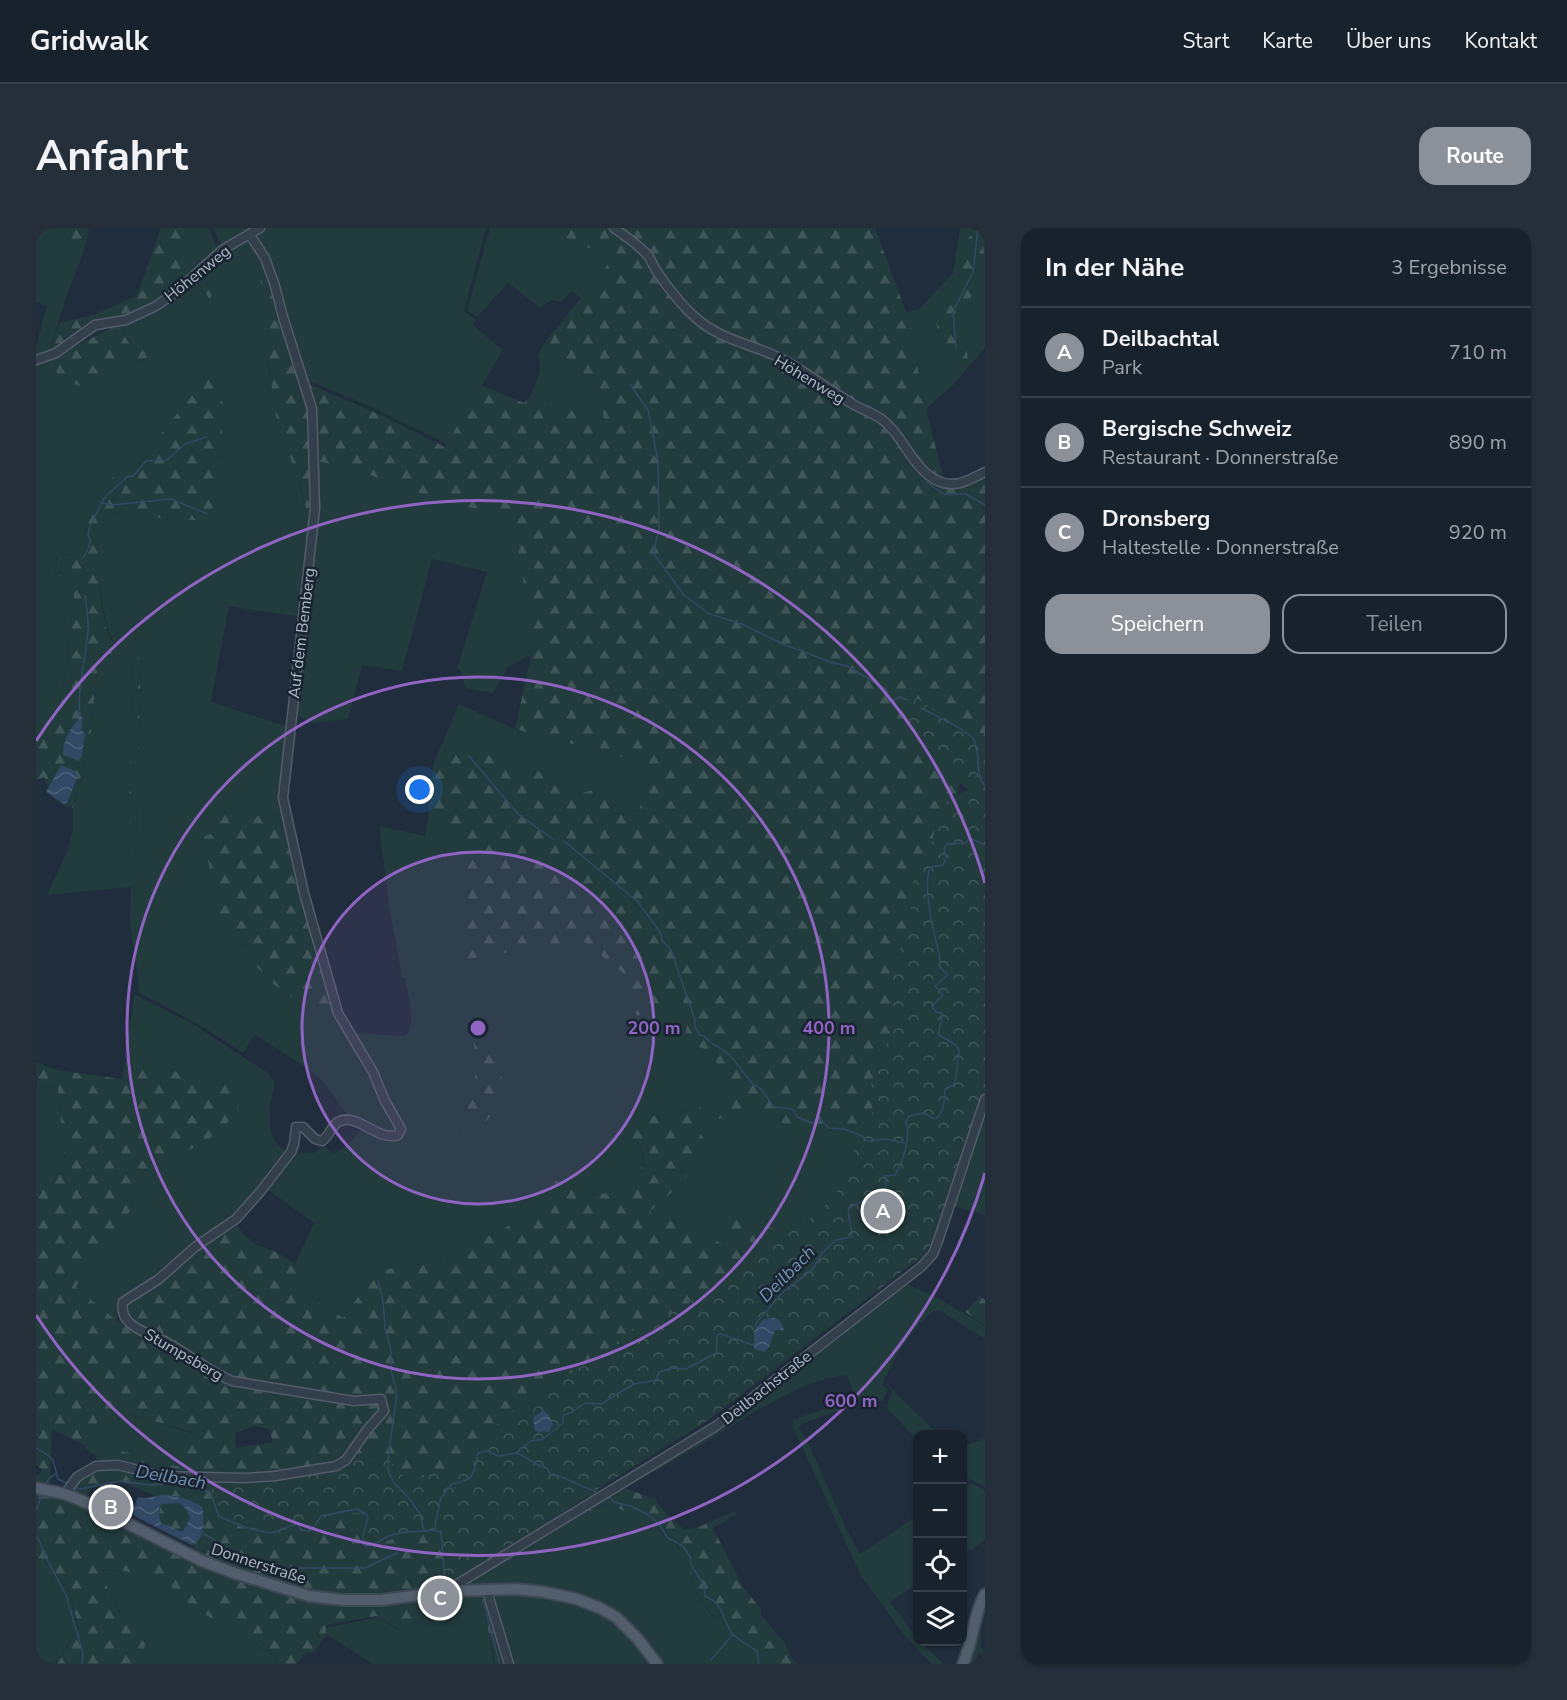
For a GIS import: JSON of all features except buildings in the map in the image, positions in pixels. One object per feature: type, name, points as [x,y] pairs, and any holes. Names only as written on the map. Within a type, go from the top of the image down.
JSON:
[{"type":"main road","name":"Donnerstraße","points":[[36,1488],[66,1491],[202,1561],[309,1596],[343,1600],[381,1600],[452,1591],[531,1590],[561,1595],[600,1608],[624,1624],[657,1664]]},
{"type":"main road","points":[[963,1664],[970,1648],[977,1614],[985,1594]]},
{"type":"street","name":"Höhenweg","points":[[36,360],[56,353],[94,325],[126,320],[156,306],[176,292],[222,250],[260,228]]},
{"type":"street","name":"Höhenweg","points":[[614,228],[638,245],[649,257],[678,301],[697,319],[716,333],[781,359],[856,406],[881,418],[927,474],[936,480],[948,485],[964,483],[985,472]]},
{"type":"street","name":"Auf dem Bemberg","points":[[250,235],[265,258],[275,286],[312,409],[315,508],[283,798],[304,894],[328,982],[338,1013],[348,1032]]},
{"type":"street","name":"Stumpsberg","points":[[66,1491],[77,1477],[96,1466],[118,1465],[162,1476],[204,1478],[256,1477],[321,1470],[336,1466],[346,1460],[367,1430],[384,1412],[381,1399],[354,1401],[232,1381],[216,1374],[169,1343],[137,1327],[126,1319],[122,1308],[123,1302],[159,1279],[195,1247],[243,1212],[291,1152],[296,1127],[303,1127],[311,1137],[318,1140],[325,1140],[338,1122],[347,1120],[389,1137],[398,1135],[400,1125],[385,1101],[373,1071],[348,1032]]},
{"type":"street","name":"Deilbachstraße","points":[[452,1591],[451,1588],[717,1426],[921,1267],[933,1254],[985,1099]]},
{"type":"street","points":[[487,1591],[509,1664]]},
{"type":"green space","points":[[36,228],[73,228],[68,243],[87,239],[48,353],[36,357],[36,346],[47,306],[36,302]]},
{"type":"green space","points":[[73,228],[89,228],[87,239],[68,243]]},
{"type":"green space","points":[[161,228],[182,228],[182,273],[175,289],[143,311],[48,353],[60,323],[96,314],[137,295]]},
{"type":"green space","points":[[182,228],[209,228],[217,249],[181,280]]},
{"type":"green space","points":[[213,228],[255,228],[222,246]]},
{"type":"green space","points":[[264,228],[486,228],[464,311],[476,320],[473,325],[503,350],[447,444],[365,404],[306,380],[255,239]]},
{"type":"green space","points":[[490,228],[540,228],[613,258],[581,298],[571,291],[561,302],[552,300],[540,308],[508,283],[477,317],[469,312],[468,307]]},
{"type":"green space","points":[[540,228],[875,228],[906,312],[926,409],[944,480],[961,486],[985,475],[985,745],[974,747],[929,721],[919,740],[960,779],[957,801],[948,810],[937,829],[937,846],[948,838],[964,837],[971,831],[977,832],[985,841],[985,860],[956,853],[952,869],[944,871],[936,881],[937,922],[943,933],[947,954],[956,974],[956,979],[948,985],[951,992],[946,1010],[949,1018],[947,1031],[965,1042],[966,1063],[957,1097],[940,1126],[931,1122],[917,1122],[910,1157],[944,1167],[940,1182],[928,1184],[906,1164],[900,1180],[932,1201],[929,1204],[909,1199],[896,1192],[892,1199],[911,1218],[907,1231],[893,1229],[871,1221],[853,1243],[839,1244],[821,1273],[786,1304],[774,1318],[784,1324],[788,1334],[779,1332],[768,1354],[733,1351],[715,1367],[693,1375],[692,1378],[684,1377],[678,1382],[635,1394],[608,1411],[583,1412],[571,1423],[557,1445],[549,1451],[542,1449],[534,1454],[535,1459],[544,1468],[559,1477],[580,1475],[600,1483],[601,1487],[592,1498],[568,1491],[543,1496],[538,1492],[542,1477],[513,1461],[508,1463],[486,1462],[486,1474],[473,1484],[450,1489],[445,1496],[453,1503],[453,1509],[462,1519],[446,1519],[445,1523],[443,1533],[447,1546],[445,1588],[395,1595],[361,1596],[327,1594],[298,1588],[201,1555],[192,1545],[200,1538],[203,1525],[203,1508],[195,1502],[175,1496],[156,1496],[123,1482],[92,1488],[86,1497],[67,1492],[81,1476],[99,1467],[96,1456],[103,1450],[111,1448],[183,1468],[192,1432],[137,1416],[103,1413],[88,1436],[86,1446],[52,1429],[50,1488],[36,1485],[36,1475],[39,1476],[42,1469],[36,1465],[36,1172],[66,1174],[58,1089],[57,1087],[37,1088],[36,1062],[56,1070],[122,1079],[125,1063],[174,1071],[221,1086],[227,1081],[237,1087],[239,1105],[229,1121],[213,1136],[175,1159],[137,1187],[130,1211],[120,1231],[99,1256],[90,1261],[76,1287],[118,1322],[124,1303],[160,1281],[196,1249],[234,1224],[254,1244],[274,1251],[301,1267],[294,1286],[343,1318],[367,1286],[384,1271],[401,1266],[432,1264],[520,1220],[551,1214],[555,1180],[582,1196],[609,1193],[631,1181],[644,1164],[642,1151],[638,1144],[619,1135],[640,1116],[659,1116],[701,1107],[703,1119],[693,1127],[703,1137],[700,1159],[680,1185],[649,1212],[744,1253],[756,1244],[729,1233],[729,1224],[734,1217],[795,1234],[821,1224],[776,1260],[705,1296],[534,1405],[488,1444],[509,1450],[535,1431],[540,1433],[549,1431],[553,1424],[550,1418],[574,1404],[594,1398],[604,1402],[616,1390],[632,1382],[648,1380],[667,1365],[678,1366],[694,1363],[701,1359],[711,1347],[721,1330],[734,1335],[750,1337],[770,1302],[776,1296],[790,1290],[790,1281],[797,1276],[809,1273],[820,1246],[831,1236],[844,1231],[846,1228],[839,1222],[841,1211],[857,1193],[872,1187],[876,1182],[886,1152],[902,1130],[901,1115],[907,1108],[921,1108],[937,1113],[941,1104],[941,1092],[958,1062],[954,1048],[942,1041],[936,1031],[937,1018],[932,1004],[937,996],[932,984],[939,969],[925,914],[924,892],[894,987],[897,1019],[871,1132],[792,1128],[760,1111],[718,1119],[732,1088],[710,1052],[684,1040],[689,1014],[682,1000],[637,1016],[622,972],[582,940],[456,961],[469,914],[466,868],[459,846],[428,817],[433,765],[438,753],[490,749],[504,764],[557,775],[576,795],[599,788],[618,809],[638,811],[657,766],[515,729],[535,637],[513,517],[441,501],[370,475],[317,461],[310,467],[312,506],[306,509],[300,484],[277,422],[265,340],[259,257],[274,284],[302,381],[376,413],[445,447],[481,385],[524,403],[530,396],[604,421],[599,378],[557,367],[543,345],[613,258]],"holes":[[[255,1426],[269,1429],[273,1442],[236,1448],[235,1433]],[[346,1462],[367,1465],[388,1463],[394,1475],[390,1479],[399,1493],[434,1486],[429,1496],[424,1521],[398,1527],[363,1548],[360,1545],[361,1535],[369,1519],[367,1513],[377,1511],[374,1501],[288,1500],[290,1495],[284,1493],[280,1498],[269,1497],[256,1485],[255,1478],[326,1471]]]},
{"type":"green space","points":[[960,228],[985,228],[985,348],[954,384],[926,409],[906,312],[918,310],[953,273]]},
{"type":"green space","points":[[976,228],[982,228],[985,261],[965,314],[962,333],[968,361],[961,368],[941,340],[938,332],[936,306],[945,294],[954,290],[964,256],[965,240],[973,234]]},
{"type":"green space","points":[[249,240],[259,257],[269,371],[306,509],[313,506],[301,617],[229,606],[211,702],[288,727],[285,813],[262,816],[231,814],[213,804],[218,819],[213,833],[205,838],[220,916],[241,950],[273,984],[348,1036],[372,1072],[399,1129],[391,1136],[347,1114],[322,1080],[255,1035],[243,1053],[201,1026],[138,992],[134,909],[141,660],[119,647],[109,633],[102,602],[99,548],[105,523],[113,513],[131,511],[159,518],[213,366],[149,448],[105,484],[89,516],[78,554],[57,555],[55,574],[72,581],[74,598],[61,706],[36,737],[36,363],[48,359],[80,386],[102,372],[146,359],[147,347],[137,349],[130,344],[122,323],[178,294],[201,290],[210,300],[228,250]]},
{"type":"green space","points":[[228,250],[210,300],[201,290],[178,294]]},
{"type":"green space","points":[[122,323],[130,344],[137,349],[154,348],[157,353],[107,370],[80,386],[61,376],[48,359]]},
{"type":"green space","points":[[543,345],[557,367],[599,378],[604,422],[530,396],[538,376],[540,367],[538,356]]},
{"type":"green space","points":[[213,366],[223,405],[220,478],[209,521],[159,518],[131,511],[113,513],[103,526],[100,539],[100,590],[110,637],[116,646],[141,659],[134,909],[139,985],[130,923],[129,786],[133,659],[99,651],[90,740],[73,808],[56,801],[44,777],[36,781],[36,737],[61,706],[74,598],[72,581],[55,574],[58,555],[78,554],[89,516],[105,484],[149,448]]},
{"type":"green space","points":[[317,461],[370,475],[441,501],[514,517],[524,585],[535,637],[531,655],[508,667],[493,693],[465,688],[461,671],[457,668],[487,572],[432,559],[402,671],[362,665],[348,719],[312,723],[297,715],[294,708]]},
{"type":"green space","points":[[99,651],[133,659],[129,786],[131,887],[47,895],[68,849],[73,829],[73,808],[90,740]]},
{"type":"green space","points":[[917,698],[964,731],[985,734],[985,1092],[938,1233],[925,1254],[707,1421],[593,1492],[552,1521],[448,1584],[443,1566],[443,1535],[437,1529],[365,1548],[360,1540],[365,1516],[363,1513],[328,1516],[306,1534],[300,1531],[298,1526],[275,1534],[263,1533],[218,1517],[212,1498],[212,1484],[287,1475],[343,1460],[390,1461],[406,1479],[413,1481],[457,1464],[507,1415],[534,1395],[596,1358],[635,1327],[677,1311],[705,1291],[716,1287],[731,1276],[745,1260],[783,1234],[817,1215],[836,1193],[851,1165],[857,1133],[862,1134],[870,1122],[873,1111],[869,1090],[894,1023],[890,984],[892,970],[908,929],[916,875],[931,847],[938,812],[951,797],[968,790],[933,757],[911,729],[910,715]]},
{"type":"green space","points":[[459,704],[515,729],[657,766],[638,811],[618,809],[599,788],[576,795],[557,775],[504,764],[490,750],[438,753]]},
{"type":"green space","points":[[212,803],[231,814],[262,816],[285,813],[348,1036],[273,984],[241,950],[220,917],[204,837],[213,833],[218,819]]},
{"type":"green space","points":[[428,817],[459,846],[466,868],[469,914],[456,961],[582,940],[622,972],[637,1015],[681,999],[689,1014],[685,1040],[710,1052],[732,1088],[718,1118],[760,1111],[792,1128],[897,1019],[882,1164],[795,1234],[734,1217],[757,1244],[744,1254],[648,1212],[680,1185],[693,1126],[700,1107],[659,1116],[640,1116],[620,1135],[638,1144],[642,1151],[644,1164],[631,1181],[609,1193],[582,1196],[552,1214],[520,1220],[432,1264],[416,1264],[371,1283],[343,1318],[293,1286],[301,1267],[295,1264],[314,1223],[267,1189],[296,1152],[313,1153],[324,1146],[333,1153],[345,1146],[362,1129],[387,1139],[401,1137],[351,1033],[405,1036],[409,1031],[411,1009],[405,977],[402,977],[389,904],[379,826],[425,836]],"holes":[[[475,1078],[486,1121],[458,1134]]]},
{"type":"green space","points":[[134,994],[193,1024],[268,1073],[275,1082],[270,1112],[272,1133],[282,1148],[292,1152],[249,1206],[159,1279],[122,1302],[116,1321],[76,1287],[90,1261],[99,1256],[130,1211],[137,1187],[175,1159],[213,1136],[221,1086],[174,1071],[125,1063]]},
{"type":"green space","points":[[478,1036],[501,1052],[503,1102],[486,1121],[458,1135],[475,1078],[474,1037]]},
{"type":"green space","points":[[57,1087],[66,1174],[36,1172],[36,1088]]},
{"type":"green space","points":[[985,1107],[985,1215],[953,1206]]},
{"type":"green space","points":[[904,1283],[938,1298],[985,1326],[985,1339],[939,1310],[933,1311],[918,1326],[893,1362],[883,1384],[888,1390],[882,1401],[865,1401],[801,1424],[799,1428],[808,1442],[860,1554],[913,1519],[913,1587],[890,1602],[913,1633],[913,1645],[861,1576],[793,1427],[793,1421],[854,1396],[847,1375],[812,1383],[794,1391],[629,1486],[624,1485],[685,1449]]},
{"type":"green space","points":[[980,1296],[985,1300],[985,1325],[965,1312]]},
{"type":"green space","points":[[884,1381],[934,1430],[913,1430],[913,1436],[888,1409],[887,1405],[892,1391]]},
{"type":"green space","points":[[103,1413],[137,1416],[192,1433],[183,1468],[111,1448],[103,1450],[96,1456],[85,1449],[88,1436]]},
{"type":"green space","points":[[985,1438],[985,1487],[967,1478],[967,1445]]},
{"type":"green space","points":[[971,1483],[985,1490],[985,1540],[967,1552],[967,1538],[967,1486]]},
{"type":"green space","points":[[622,1487],[651,1498],[655,1497],[659,1506],[684,1530],[698,1527],[736,1511],[737,1514],[713,1528],[743,1587],[761,1609],[761,1615],[785,1643],[797,1664],[760,1664],[752,1652],[738,1642],[722,1620],[711,1614],[693,1588],[688,1556],[680,1553],[677,1544],[666,1540],[661,1532],[655,1529],[638,1511],[624,1511],[608,1503],[591,1511],[583,1509]]},
{"type":"green space","points":[[36,1490],[65,1496],[260,1583],[381,1603],[454,1598],[457,1606],[454,1613],[441,1607],[426,1609],[428,1617],[412,1632],[405,1632],[376,1616],[326,1625],[326,1635],[313,1653],[306,1653],[296,1664],[280,1664],[273,1655],[233,1629],[194,1609],[171,1586],[122,1570],[102,1570],[118,1610],[129,1624],[135,1629],[138,1627],[145,1643],[144,1652],[150,1664],[57,1664],[79,1628],[69,1591],[36,1572]]},
{"type":"green space","points":[[179,1503],[187,1510],[190,1518],[183,1531],[161,1523],[159,1514],[162,1504]]},
{"type":"green space","points":[[609,1503],[624,1511],[638,1511],[655,1529],[661,1532],[666,1540],[676,1544],[681,1553],[688,1556],[693,1589],[711,1615],[722,1620],[738,1642],[752,1652],[760,1664],[660,1664],[639,1637],[577,1597],[465,1590],[460,1585],[583,1509],[591,1511]]},
{"type":"green space","points":[[122,1570],[171,1586],[194,1609],[233,1629],[273,1656],[279,1664],[150,1664],[144,1652],[145,1643],[138,1627],[135,1629],[129,1624],[118,1610],[102,1571]]},
{"type":"green space","points":[[36,1572],[69,1591],[78,1628],[56,1664],[36,1664]]},
{"type":"green space","points":[[516,1592],[576,1602],[615,1620],[653,1664],[512,1664],[491,1593]]},
{"type":"green space","points":[[481,1596],[478,1599],[487,1625],[494,1664],[373,1664],[327,1635],[326,1628],[378,1617],[399,1629],[412,1632],[428,1617],[426,1610],[441,1607],[454,1612],[457,1605],[455,1598]]},
{"type":"green space","points":[[486,1596],[508,1664],[495,1664],[487,1625],[478,1599]]},
{"type":"green space","points":[[985,1603],[981,1648],[985,1650],[985,1658],[979,1653],[973,1662],[966,1664],[975,1646]]},
{"type":"green space","points":[[914,1646],[924,1646],[944,1664],[931,1664]]},
{"type":"water","points":[[81,716],[83,720],[81,730],[85,733],[79,761],[63,755],[63,750],[68,734]]},
{"type":"water","points":[[61,765],[77,772],[77,778],[67,803],[64,804],[46,792]]},
{"type":"water","points":[[764,1319],[780,1320],[784,1330],[775,1330],[765,1352],[754,1349],[754,1331]]},
{"type":"water","points":[[543,1410],[553,1424],[549,1432],[540,1433],[535,1431],[533,1418]]},
{"type":"water","points":[[162,1495],[178,1497],[194,1502],[203,1508],[203,1530],[197,1542],[192,1545],[136,1517],[132,1512],[138,1497]],"holes":[[[179,1503],[187,1510],[190,1518],[183,1531],[161,1523],[159,1511],[162,1504]]]},
{"type":"waterway","points":[[956,347],[953,312],[973,272],[978,228]]},
{"type":"waterway","points":[[630,384],[648,410],[658,461],[659,529],[653,553],[684,595],[708,613],[744,625],[783,644],[830,662],[847,666],[886,689],[890,702],[900,697],[907,700]]},
{"type":"waterway","points":[[83,558],[89,547],[90,526],[104,498],[127,477],[133,476],[146,461],[167,460],[185,444],[206,437]]},
{"type":"waterway","points":[[926,482],[944,494],[966,494],[985,505]]},
{"type":"waterway","points":[[102,503],[112,505],[171,499],[208,514]]},
{"type":"waterway","points":[[80,715],[79,704],[88,626],[85,596]]},
{"type":"waterway","points":[[921,708],[971,736],[976,746],[980,775],[985,786]]},
{"type":"waterway","points":[[469,756],[518,814],[553,839]]},
{"type":"waterway","name":"Deilbach","points":[[756,1327],[756,1323],[783,1292],[812,1270],[822,1253],[836,1240],[852,1237],[848,1216],[849,1208],[871,1197],[880,1204],[887,1203],[885,1176],[895,1175],[901,1163],[907,1141],[906,1122],[909,1116],[923,1113],[935,1119],[941,1113],[945,1089],[953,1085],[956,1078],[959,1050],[956,1045],[939,1035],[942,1013],[936,1012],[932,1006],[943,995],[935,986],[948,975],[940,967],[928,900],[928,876],[930,867],[943,865],[946,858],[944,848],[947,844],[965,843],[970,838],[985,845]]},
{"type":"waterway","points":[[564,841],[638,902],[671,950],[695,1020],[695,1027],[700,1035],[731,1056],[753,1084],[760,1088],[772,1107],[793,1109],[797,1117],[812,1123],[821,1120],[829,1128],[844,1129],[868,1141],[886,1139],[904,1143]]},
{"type":"waterway","points":[[378,1281],[383,1300],[385,1328],[391,1350],[391,1371],[397,1393],[388,1471],[394,1483],[409,1498],[420,1514],[424,1530]]},
{"type":"waterway","name":"Deilbach","points":[[74,1487],[80,1489],[120,1481],[149,1485],[173,1484],[210,1492],[219,1516],[263,1532],[278,1531],[298,1524],[301,1530],[308,1531],[313,1528],[321,1516],[357,1509],[366,1514],[368,1518],[363,1535],[363,1545],[371,1545],[394,1534],[434,1530],[441,1498],[452,1484],[465,1481],[472,1475],[478,1453],[488,1451],[498,1456],[516,1453],[531,1441],[543,1439],[563,1423],[563,1415],[585,1403],[601,1404],[634,1384],[656,1380],[659,1372],[673,1368],[686,1369],[716,1353],[717,1335],[721,1334],[753,1345]]},
{"type":"waterway","name":"Deilbach","points":[[36,1448],[51,1458],[58,1479],[67,1483]]},
{"type":"waterway","points":[[516,1453],[547,1468],[550,1475],[559,1476],[596,1492]]},
{"type":"waterway","points":[[46,1484],[49,1478],[56,1474]]},
{"type":"waterway","points":[[36,1510],[42,1495]]},
{"type":"waterway","points":[[609,1497],[614,1502],[633,1507],[650,1516],[659,1524],[668,1538],[683,1546],[690,1557],[691,1565],[704,1585],[705,1596],[720,1608],[733,1634],[757,1651],[759,1664]]},
{"type":"waterway","points":[[434,1530],[441,1532],[445,1582]]},
{"type":"waterway","points":[[204,1534],[243,1559],[291,1572],[301,1568],[365,1568],[397,1553]]},
{"type":"waterway","points":[[36,1537],[66,1595],[83,1653],[82,1664]]},
{"type":"waterway","points":[[483,1600],[500,1664]]},
{"type":"waterway","points":[[711,1660],[733,1634]]},
{"type":"place","name":"Deilbachtal","points":[[883,1211]]},
{"type":"place","name":"Bergische Schweiz","points":[[111,1507]]},
{"type":"place","name":"Dronsberg","points":[[440,1598]]}]
